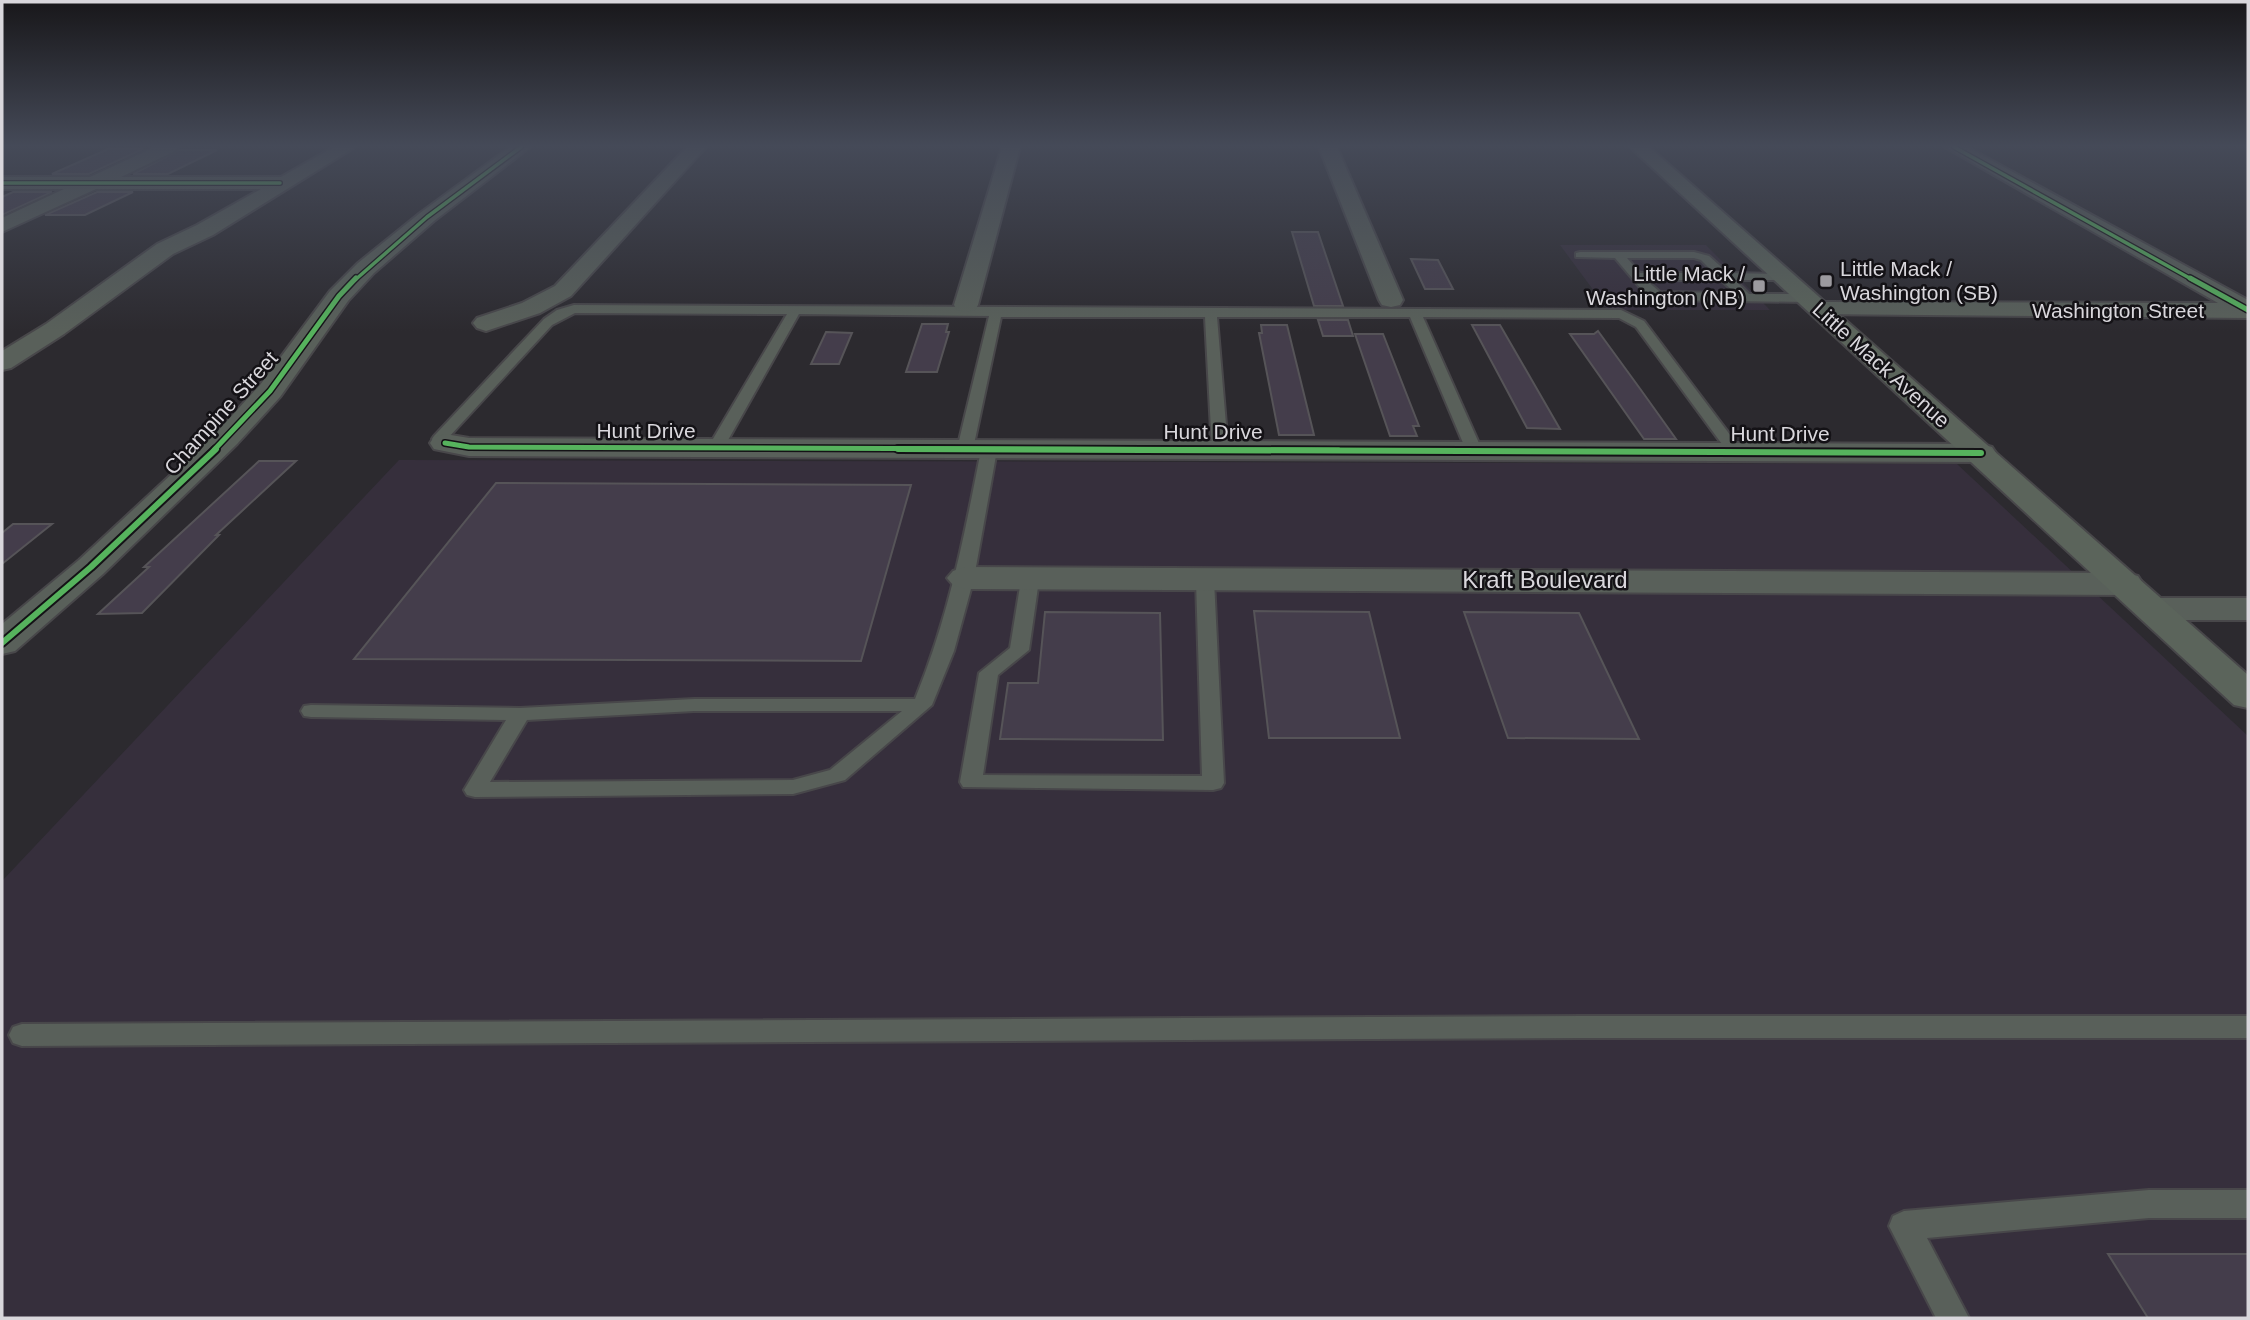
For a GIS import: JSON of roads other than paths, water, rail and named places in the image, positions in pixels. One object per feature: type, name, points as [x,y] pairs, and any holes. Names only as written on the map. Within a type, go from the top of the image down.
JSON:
[{"type":"main road","name":"Little Mack Avenue","points":[[1709,209],[2248,696]]},
{"type":"street","points":[[2,226],[38,209]]},
{"type":"street","points":[[2,362],[55,329],[165,249],[205,230],[239,209]]},
{"type":"street","name":"Champine Street","points":[[2,643],[91,567],[227,438],[270,391],[339,296],[366,268],[437,209]]},
{"type":"street","points":[[486,323],[550,299],[575,279],[639,209]]},
{"type":"street","points":[[966,305],[993,209]]},
{"type":"street","points":[[1354,209],[1391,300]]},
{"type":"street","points":[[2066,209],[2248,311]]},
{"type":"street","name":"Washington Street","points":[[1814,304],[2248,311]]},
{"type":"street","name":"Hunt Drive","points":[[445,443],[469,447],[715,449],[1980,453]]},
{"type":"street","name":"Kraft Boulevard","points":[[965,578],[2125,584]]},
{"type":"street","points":[[2153,609],[2248,609]]},
{"type":"lane","points":[[1580,255],[1694,255],[1705,258],[1746,297]]},
{"type":"lane","points":[[1618,255],[1652,294],[1746,297],[1814,304]]},
{"type":"lane","points":[[1636,276],[1785,277]]},
{"type":"lane","points":[[445,443],[439,439],[548,322],[561,313],[574,309],[1621,314],[1640,324],[1735,452]]},
{"type":"lane","points":[[715,449],[795,310]]},
{"type":"lane","points":[[520,713],[475,790],[793,787],[837,775],[922,705],[944,651],[965,578],[977,450],[996,313]]},
{"type":"lane","points":[[1211,314],[1220,449]]},
{"type":"lane","points":[[1415,314],[1474,450]]},
{"type":"lane","points":[[1030,580],[1018,650],[989,673],[971,782],[1213,783],[1205,580]]},
{"type":"lane","points":[[311,711],[520,713],[695,705],[922,705]]},
{"type":"lane","points":[[22,1035],[1570,1027],[2248,1027]]},
{"type":"lane","points":[[1953,1318],[1904,1226],[2149,1204],[2248,1204]]},
{"type":"place","name":"Little Mack / Washington (SB)","points":[[1826,281]]},
{"type":"place","name":"Little Mack / Washington (NB)","points":[[1759,286]]}]
